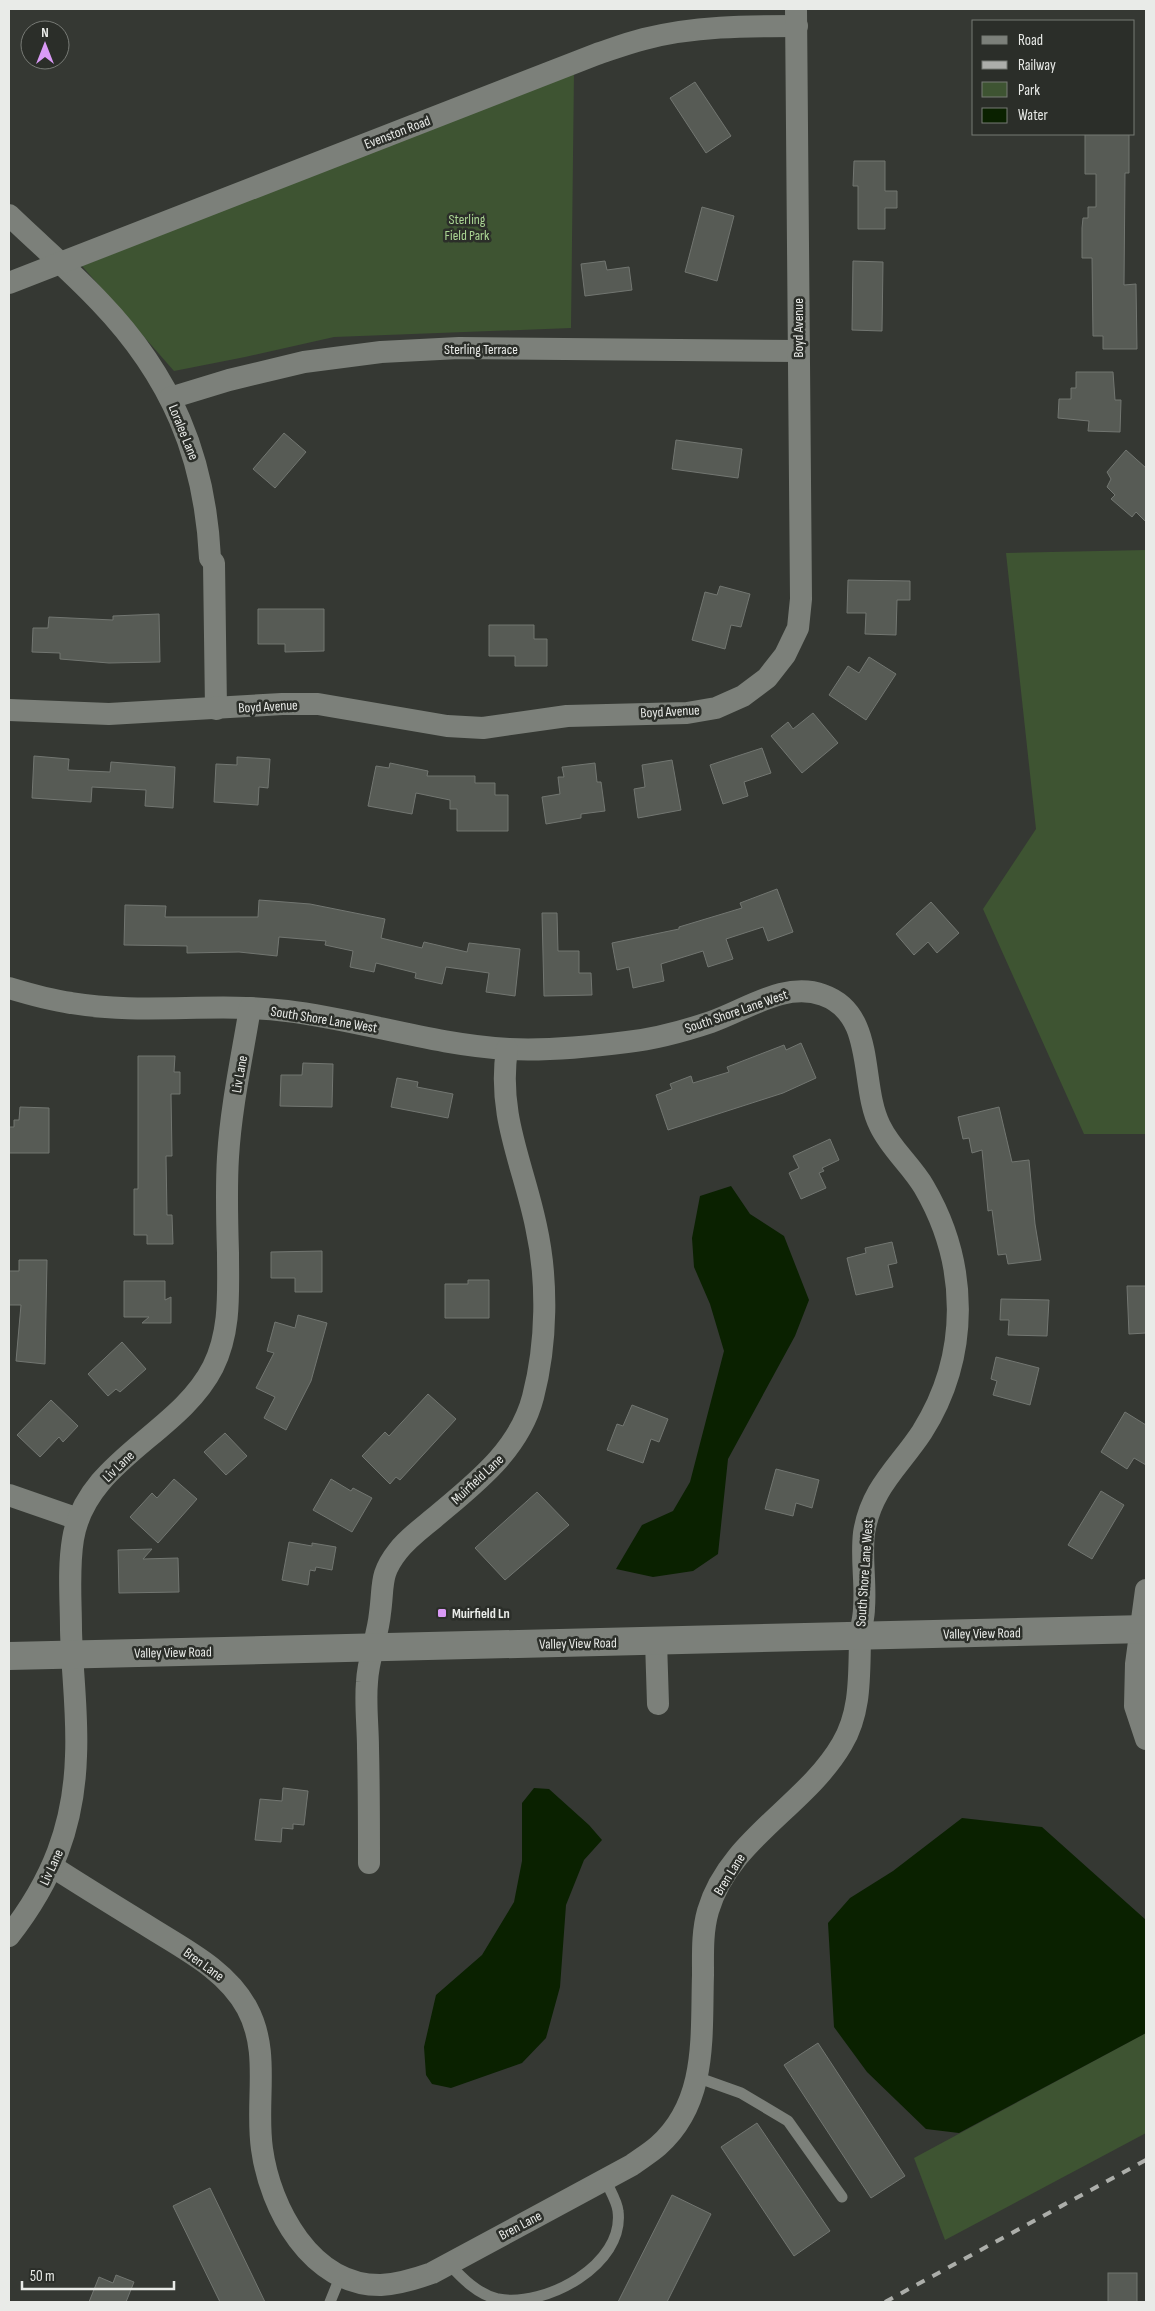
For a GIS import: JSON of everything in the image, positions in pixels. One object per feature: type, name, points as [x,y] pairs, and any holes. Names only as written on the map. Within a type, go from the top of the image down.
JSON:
[{"type":"street","name":"Evenston Road","points":[[9,283],[597,54],[636,42],[696,30],[745,26],[796,17]]},
{"type":"street","name":"Boyd Avenue","points":[[9,710],[109,714],[282,704],[318,704],[447,726],[483,728],[567,716],[686,713],[716,708],[743,696],[767,678],[786,655],[798,628],[801,599],[796,17]]},
{"type":"street","name":"Loralee Lane","points":[[9,216],[100,302],[137,344],[170,398],[190,441],[208,518],[210,558],[214,563],[216,709]]},
{"type":"street","name":"Sterling Terrace","points":[[170,398],[228,380],[304,362],[380,352],[459,348],[798,351]]},
{"type":"street","name":"South Shore Lane West","points":[[9,988],[75,1004],[115,1007],[250,1008],[335,1018],[439,1040],[507,1049],[577,1049],[644,1040],[710,1022],[796,990],[820,994],[840,1003],[855,1023],[862,1045],[870,1099],[879,1125],[894,1148],[921,1182],[941,1220],[954,1263],[960,1306],[956,1349],[943,1392],[923,1430],[881,1484],[870,1508],[864,1532],[864,1611],[859,1636]]},
{"type":"street","name":"Liv Lane","points":[[9,1936],[29,1911],[53,1867],[62,1845],[68,1818],[76,1755],[71,1654],[72,1556],[73,1540],[78,1519],[98,1484],[120,1461],[197,1393],[214,1366],[225,1336],[228,1304],[228,1153],[232,1116],[250,1008]]},
{"type":"street","name":"Muirfield Lane","points":[[370,1863],[367,1682],[380,1612],[380,1590],[386,1570],[399,1550],[414,1535],[480,1480],[503,1456],[520,1429],[532,1398],[542,1341],[544,1284],[536,1227],[511,1137],[505,1099],[507,1049]]},
{"type":"street","points":[[9,1495],[78,1519]]},
{"type":"street","points":[[1146,1590],[1143,1629],[1136,1664],[1135,1706],[1146,1739]]},
{"type":"street","name":"Valley View Road","points":[[9,1656],[1143,1629]]},
{"type":"street","name":"Bren Lane","points":[[53,1867],[205,1962],[233,1988],[247,2008],[258,2036],[261,2067],[261,2148],[267,2176],[278,2205],[305,2250],[341,2275],[379,2285],[406,2282],[449,2264],[605,2179],[659,2146],[681,2118],[698,2078],[701,2054],[703,1945],[709,1910],[723,1879],[743,1850],[822,1771],[842,1744],[855,1712],[862,1668],[859,1636]]},
{"type":"street","points":[[656,1641],[658,1704]]},
{"type":"lane","points":[[698,2078],[741,2092],[788,2120],[842,2196]]},
{"type":"lane","points":[[449,2264],[464,2281],[481,2292],[497,2298],[515,2300],[536,2297],[578,2279],[609,2251],[618,2229],[618,2210],[605,2179]]},
{"type":"lane","points":[[330,2302],[341,2275]]},
{"type":"green space","name":"Sterling Field Park","points":[[574,71],[571,328],[334,337],[174,371],[82,266]]},
{"type":"green space","points":[[1146,550],[1146,1134],[1084,1134],[983,909],[1036,829],[1006,553]]},
{"type":"green space","points":[[1146,2033],[1146,2133],[945,2240],[914,2158]]},
{"type":"water","points":[[731,1186],[750,1214],[784,1236],[809,1300],[795,1336],[728,1459],[718,1554],[693,1571],[653,1577],[616,1569],[642,1525],[673,1511],[690,1482],[724,1351],[710,1304],[694,1267],[692,1238],[700,1196]]},
{"type":"water","points":[[534,1788],[549,1789],[589,1825],[602,1840],[584,1860],[566,1905],[560,1987],[546,2038],[522,2063],[451,2088],[432,2084],[426,2075],[424,2047],[436,1995],[482,1955],[514,1902],[522,1861],[522,1803]]},
{"type":"water","points":[[962,1818],[1042,1827],[1146,1920],[1146,2033],[959,2133],[926,2129],[867,2072],[834,2027],[828,1923],[850,1898],[893,1871]]},
{"type":"building","points":[[695,82],[731,136],[706,153],[670,98]]},
{"type":"building","points":[[1085,135],[1129,135],[1129,173],[1125,173],[1124,285],[1136,284],[1137,349],[1103,349],[1103,336],[1093,336],[1092,258],[1082,258],[1082,228],[1083,218],[1088,218],[1088,207],[1096,207],[1096,174],[1085,174]]},
{"type":"building","points":[[854,161],[885,161],[885,191],[897,191],[897,208],[885,208],[885,229],[858,229],[858,186],[853,186]]},
{"type":"building","points":[[702,207],[734,216],[717,281],[685,272]]},
{"type":"building","points":[[605,261],[607,270],[629,267],[632,290],[585,296],[581,264]]},
{"type":"building","points":[[853,261],[883,262],[882,331],[852,330]]},
{"type":"building","points":[[1076,372],[1113,372],[1115,400],[1121,400],[1120,432],[1088,431],[1089,421],[1058,418],[1059,399],[1071,399],[1071,388],[1076,388]]},
{"type":"building","points":[[284,433],[306,452],[275,488],[253,469]]},
{"type":"building","points":[[676,440],[742,449],[738,478],[672,469]]},
{"type":"building","points":[[1126,450],[1146,468],[1146,522],[1136,512],[1132,517],[1111,499],[1115,495],[1107,487],[1111,479],[1107,472]]},
{"type":"building","points":[[848,580],[910,581],[910,600],[897,600],[896,635],[865,634],[866,613],[847,613]]},
{"type":"building","points":[[720,586],[750,594],[741,627],[731,625],[725,649],[692,640],[705,592],[717,595]]},
{"type":"building","points":[[258,609],[324,609],[324,651],[285,652],[285,644],[258,644]]},
{"type":"building","points":[[159,614],[160,662],[109,663],[60,659],[60,653],[32,652],[33,628],[48,628],[49,617],[113,620],[113,616]]},
{"type":"building","points":[[489,625],[534,625],[534,639],[547,639],[547,666],[515,666],[515,656],[489,656]]},
{"type":"building","points":[[869,657],[896,674],[866,720],[829,695],[848,666],[859,673]]},
{"type":"building","points":[[813,713],[838,743],[802,773],[771,736],[788,722],[793,729]]},
{"type":"building","points":[[762,748],[771,773],[744,782],[748,796],[723,804],[710,765]]},
{"type":"building","points":[[34,756],[69,759],[68,770],[110,772],[111,762],[175,767],[173,808],[145,806],[146,790],[92,787],[91,802],[32,798]]},
{"type":"building","points":[[237,757],[270,759],[268,788],[259,787],[258,805],[214,802],[216,764],[237,765]]},
{"type":"building","points":[[672,760],[681,810],[638,818],[634,789],[645,787],[642,765]]},
{"type":"building","points":[[390,763],[428,771],[427,776],[475,776],[475,783],[495,783],[495,795],[508,795],[508,831],[457,831],[457,809],[450,809],[450,800],[416,793],[412,814],[368,806],[376,766],[389,768]]},
{"type":"building","points":[[595,763],[597,782],[601,782],[605,811],[581,814],[581,818],[546,824],[542,797],[560,794],[558,777],[564,777],[562,767]]},
{"type":"building","points":[[777,889],[793,932],[768,941],[763,927],[726,939],[733,959],[708,967],[703,951],[661,964],[664,981],[633,988],[629,967],[617,970],[612,943],[679,929],[679,927],[742,908],[740,903]]},
{"type":"building","points":[[259,900],[310,904],[385,919],[381,938],[422,948],[424,942],[467,952],[469,943],[520,949],[515,996],[486,992],[489,973],[446,967],[442,984],[415,978],[416,973],[376,963],[374,972],[350,967],[353,951],[325,945],[326,941],[279,937],[277,956],[239,952],[187,953],[187,946],[124,945],[125,905],[166,906],[165,917],[258,917]]},
{"type":"building","points":[[931,902],[959,933],[937,953],[928,942],[914,955],[896,934]]},
{"type":"building","points":[[542,913],[557,913],[558,951],[579,951],[579,973],[591,973],[592,995],[544,996]]},
{"type":"building","points":[[801,1043],[816,1078],[783,1093],[668,1130],[656,1095],[672,1089],[670,1084],[691,1076],[693,1083],[729,1072],[727,1067],[784,1045],[786,1050]]},
{"type":"building","points":[[138,1056],[175,1056],[174,1072],[180,1072],[180,1094],[171,1094],[172,1156],[166,1156],[167,1215],[172,1215],[173,1244],[147,1244],[147,1235],[134,1235],[134,1189],[138,1189]]},
{"type":"building","points":[[303,1063],[333,1064],[332,1107],[280,1106],[281,1075],[302,1075]]},
{"type":"building","points":[[397,1078],[418,1082],[417,1087],[453,1094],[448,1118],[391,1107]]},
{"type":"building","points":[[20,1107],[49,1108],[49,1153],[9,1153],[9,1127],[14,1127],[14,1120],[19,1120]]},
{"type":"building","points":[[999,1107],[1012,1162],[1029,1160],[1035,1224],[1041,1260],[1008,1264],[1006,1254],[998,1255],[992,1210],[988,1211],[982,1150],[972,1153],[969,1138],[963,1139],[958,1117]]},
{"type":"building","points":[[830,1139],[839,1160],[822,1168],[824,1171],[819,1173],[826,1188],[801,1199],[789,1173],[799,1168],[793,1156]]},
{"type":"building","points":[[892,1242],[897,1263],[888,1265],[893,1287],[856,1295],[847,1258],[866,1253],[865,1248]]},
{"type":"building","points":[[322,1251],[322,1292],[295,1292],[295,1278],[271,1278],[271,1252]]},
{"type":"building","points":[[19,1260],[47,1260],[45,1364],[16,1361],[21,1305],[9,1305],[9,1271],[19,1271]]},
{"type":"building","points":[[468,1280],[489,1280],[489,1318],[445,1318],[445,1284],[468,1284]]},
{"type":"building","points":[[124,1281],[165,1281],[165,1300],[171,1297],[171,1323],[142,1323],[149,1317],[124,1317]]},
{"type":"building","points":[[1127,1286],[1146,1286],[1146,1333],[1129,1334]]},
{"type":"building","points":[[1001,1299],[1049,1300],[1047,1336],[1008,1335],[1009,1320],[1000,1320]]},
{"type":"building","points":[[298,1315],[327,1323],[311,1381],[286,1430],[264,1418],[275,1397],[256,1388],[274,1353],[267,1351],[275,1322],[295,1328]]},
{"type":"building","points":[[122,1342],[146,1369],[120,1392],[116,1389],[108,1396],[88,1374]]},
{"type":"building","points":[[996,1357],[1039,1368],[1030,1405],[993,1395],[997,1381],[991,1379]]},
{"type":"building","points":[[428,1394],[456,1419],[400,1480],[396,1477],[390,1484],[362,1456],[385,1432],[389,1436]]},
{"type":"building","points":[[51,1400],[78,1426],[63,1442],[59,1437],[40,1457],[17,1435]]},
{"type":"building","points":[[632,1405],[668,1419],[659,1442],[651,1439],[643,1463],[607,1450],[617,1424],[623,1426]]},
{"type":"building","points":[[1125,1412],[1146,1425],[1146,1465],[1134,1458],[1127,1469],[1101,1452]]},
{"type":"building","points":[[225,1433],[247,1456],[226,1475],[204,1452]]},
{"type":"building","points":[[776,1469],[819,1480],[812,1508],[796,1503],[793,1516],[765,1509]]},
{"type":"building","points":[[174,1479],[197,1499],[158,1543],[130,1517],[152,1493],[157,1498]]},
{"type":"building","points":[[331,1479],[351,1491],[353,1488],[372,1498],[352,1532],[313,1510]]},
{"type":"building","points":[[1101,1491],[1124,1505],[1092,1559],[1068,1545]]},
{"type":"building","points":[[537,1492],[569,1525],[505,1580],[475,1548]]},
{"type":"building","points":[[289,1542],[312,1546],[312,1543],[336,1547],[332,1570],[316,1567],[315,1571],[310,1570],[308,1585],[282,1580]]},
{"type":"building","points":[[152,1549],[143,1559],[178,1558],[179,1592],[119,1593],[118,1550]]},
{"type":"building","points":[[283,1788],[308,1791],[304,1825],[293,1824],[293,1829],[282,1828],[281,1842],[255,1840],[260,1799],[282,1801]]},
{"type":"building","points":[[818,2043],[905,2176],[871,2198],[784,2065]]},
{"type":"building","points":[[757,2123],[830,2231],[794,2256],[721,2147]]},
{"type":"building","points":[[210,2188],[265,2302],[220,2302],[173,2206]]},
{"type":"building","points":[[672,2195],[711,2214],[667,2302],[618,2302]]},
{"type":"building","points":[[1108,2273],[1137,2273],[1137,2302],[1108,2302]]},
{"type":"building","points":[[116,2275],[134,2282],[126,2302],[89,2302],[99,2277],[113,2283]]},
{"type":"railway","points":[[885,2302],[1146,2160]]},
{"type":"place","name":"Muirfield Ln","points":[[442,1613]]}]
